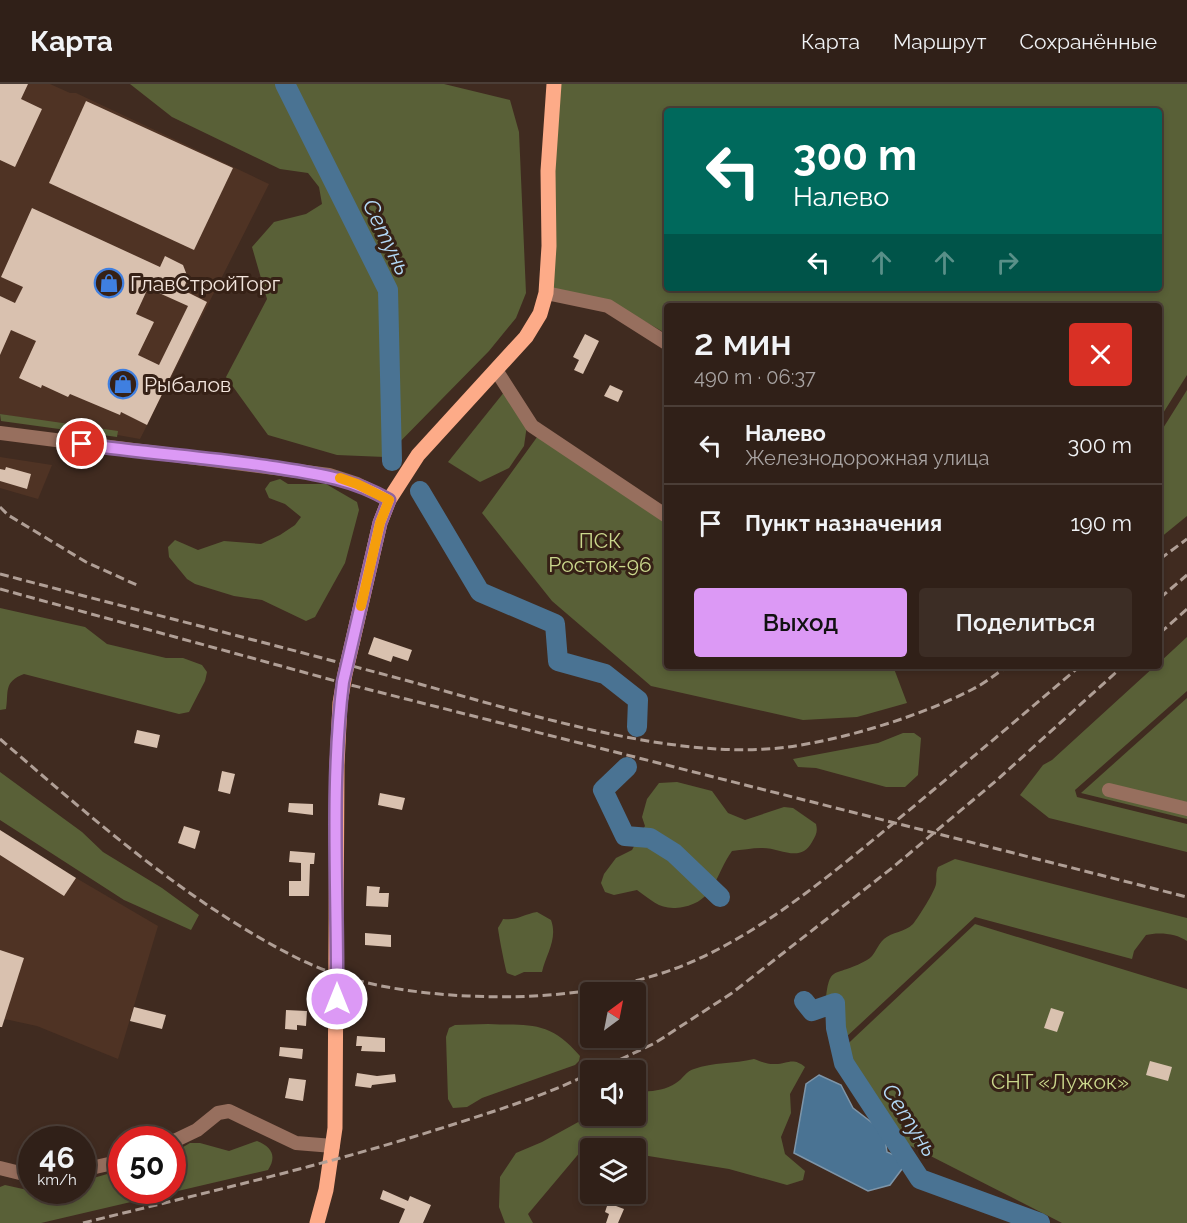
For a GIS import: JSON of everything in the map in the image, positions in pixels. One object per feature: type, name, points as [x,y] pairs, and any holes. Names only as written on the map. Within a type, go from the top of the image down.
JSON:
[{"type":"main road","points":[[317,1223],[326,1190],[333,1146],[337,978],[338,745],[343,682],[380,523],[389,500],[418,455],[526,337],[540,314],[546,293],[549,246],[548,171],[554,84]]},
{"type":"street","points":[[546,293],[608,306],[664,341]]},
{"type":"street","points":[[496,370],[532,426],[664,514]]},
{"type":"street","points":[[0,433],[329,475],[357,484],[389,500]]},
{"type":"street","points":[[1109,790],[1187,809]]},
{"type":"street","points":[[186,1135],[197,1130],[218,1113],[229,1111],[296,1143],[333,1146]]},
{"type":"street","points":[[0,1168],[18,1174]]},
{"type":"shaded area","name":"ГлавСтройТорг","points":[[0,84],[50,84],[70,93],[76,93],[269,184],[140,439],[0,414]]},
{"type":"shaded area","points":[[0,457],[52,465],[38,499],[0,488]]},
{"type":"shaded area","points":[[0,830],[158,926],[118,1059],[37,1026],[0,1018]]},
{"type":"green space","points":[[130,84],[444,84],[510,100],[519,132],[526,293],[516,318],[489,351],[385,457],[337,455],[268,435],[226,377],[267,299],[252,247],[274,222],[306,214],[322,204],[319,187],[308,173],[280,169],[172,117]]},
{"type":"green space","points":[[554,84],[1187,84],[1187,375],[1162,415],[1162,303],[664,303],[664,332],[612,303],[546,293]]},
{"type":"green space","points":[[1187,390],[1187,516],[1162,536],[1162,430]]},
{"type":"green space","points":[[505,391],[527,425],[524,446],[509,468],[480,482],[448,462]]},
{"type":"green space","points":[[0,414],[118,431],[117,437],[1,421]]},
{"type":"green space","name":"ПСК Росток-96","points":[[540,433],[664,513],[664,669],[894,669],[907,703],[857,717],[803,720],[651,686],[552,601],[482,513]]},
{"type":"green space","points":[[280,479],[288,484],[326,484],[357,502],[359,510],[345,563],[315,617],[306,621],[262,600],[234,596],[195,584],[187,579],[169,557],[168,547],[175,540],[198,550],[224,541],[261,544],[295,525],[301,517],[285,504],[269,498],[265,489],[270,482]]},
{"type":"green space","points":[[0,608],[85,627],[107,644],[166,658],[183,658],[202,665],[207,672],[205,681],[189,712],[179,714],[24,674],[10,684],[6,709],[0,710]]},
{"type":"green space","points":[[1187,637],[1187,691],[1075,790],[1077,797],[1187,824],[1187,852],[1049,818],[1020,795],[1043,765],[1052,760],[1152,669],[1162,669],[1162,660]]},
{"type":"green space","points":[[1187,698],[1187,819],[1081,793]]},
{"type":"green space","points":[[903,733],[914,733],[921,738],[918,775],[905,787],[886,787],[816,768],[798,767],[793,759],[878,743]]},
{"type":"green space","points":[[0,772],[82,832],[103,852],[162,888],[199,915],[191,930],[124,900],[0,820]]},
{"type":"green space","points":[[677,782],[712,791],[728,813],[745,820],[784,807],[793,808],[816,824],[816,835],[807,849],[802,852],[789,853],[768,848],[732,851],[708,893],[694,904],[683,907],[663,907],[637,890],[614,895],[605,892],[601,883],[604,874],[616,858],[632,850],[645,826],[642,817],[647,799],[659,783]]},
{"type":"green space","points":[[955,859],[1187,918],[1187,941],[1167,934],[1146,935],[1134,951],[1132,959],[975,917],[844,1039],[825,1010],[831,977],[867,960],[884,939],[913,924],[935,887],[938,867]]},
{"type":"green space","points":[[537,912],[551,920],[553,927],[552,940],[542,972],[524,972],[515,976],[507,973],[498,928],[503,919]]},
{"type":"green space","name":"СНТ «Лужок»","points":[[975,924],[1187,989],[1187,1223],[1062,1223],[907,1144],[836,1055]]},
{"type":"green space","points":[[455,1025],[538,1027],[549,1031],[569,1044],[580,1056],[579,1061],[575,1065],[482,1098],[467,1107],[453,1108],[448,1099],[446,1037],[449,1028]]},
{"type":"green space","points":[[754,1059],[778,1064],[793,1061],[805,1067],[790,1094],[791,1113],[781,1137],[785,1154],[805,1171],[803,1180],[787,1185],[729,1169],[646,1156],[646,1138],[580,1138],[580,1152],[528,1214],[533,1223],[505,1223],[499,1207],[500,1177],[516,1153],[580,1121],[580,1126],[646,1126],[646,1091],[667,1088],[691,1070],[716,1064]]},
{"type":"green space","points":[[257,1141],[272,1152],[271,1165],[268,1170],[186,1189],[186,1145],[200,1143],[229,1151]]},
{"type":"green space","points":[[108,1174],[108,1204],[122,1204],[41,1223],[0,1223],[0,1187],[5,1185],[18,1188],[18,1204],[96,1204],[96,1177]]},
{"type":"water","points":[[819,1075],[841,1085],[853,1108],[884,1132],[887,1152],[908,1161],[890,1185],[868,1191],[794,1153],[806,1084]]},
{"type":"building","points":[[0,84],[28,84],[21,99],[42,109],[15,167],[0,160]]},
{"type":"building","points":[[86,101],[233,168],[194,250],[49,183]]},
{"type":"building","points":[[32,208],[160,267],[165,256],[183,265],[188,278],[183,290],[207,302],[147,425],[121,412],[120,415],[70,394],[68,397],[19,378],[36,341],[11,330],[0,355],[0,296],[15,303],[23,287],[1,277]],"holes":[[[148,288],[188,306],[159,365],[138,355],[154,322],[136,314]]]},
{"type":"building","points":[[585,334],[599,341],[583,374],[574,370],[579,360],[573,357]]},
{"type":"building","points":[[610,385],[623,391],[618,402],[604,396]]},
{"type":"building","points":[[6,467],[31,474],[27,489],[0,481],[0,469],[5,470]]},
{"type":"building","points":[[374,637],[412,650],[408,661],[393,656],[391,662],[368,654]]},
{"type":"building","points":[[137,730],[160,735],[157,748],[134,743]]},
{"type":"building","points":[[222,771],[235,774],[230,794],[218,791]]},
{"type":"building","points":[[380,793],[405,798],[402,810],[378,805]]},
{"type":"building","points":[[289,803],[313,804],[313,815],[288,812]]},
{"type":"building","points":[[184,826],[200,831],[195,849],[178,843]]},
{"type":"building","points":[[0,830],[76,878],[64,896],[0,855]]},
{"type":"building","points":[[290,851],[315,853],[314,864],[310,864],[309,896],[289,896],[289,881],[301,881],[301,863],[289,862]]},
{"type":"building","points":[[367,886],[380,887],[379,893],[389,893],[388,907],[366,906]]},
{"type":"building","points":[[365,933],[391,935],[391,947],[365,945]]},
{"type":"building","points":[[0,950],[24,958],[2,1027],[0,1027]]},
{"type":"building","points":[[134,1007],[166,1015],[162,1029],[130,1021]]},
{"type":"building","points":[[1051,1008],[1064,1012],[1057,1032],[1044,1028]]},
{"type":"building","points":[[286,1010],[307,1011],[306,1026],[297,1025],[297,1030],[285,1029]]},
{"type":"building","points":[[357,1036],[385,1038],[385,1052],[361,1051],[362,1046],[356,1046]]},
{"type":"building","points":[[280,1047],[303,1049],[302,1059],[279,1056]]},
{"type":"building","points":[[1150,1061],[1172,1067],[1168,1081],[1146,1075]]},
{"type":"building","points":[[357,1073],[377,1076],[395,1074],[396,1082],[372,1085],[371,1088],[355,1086]]},
{"type":"building","points":[[289,1078],[306,1080],[303,1101],[285,1098]]},
{"type":"building","points":[[383,1190],[408,1201],[410,1196],[431,1205],[423,1223],[399,1223],[405,1209],[380,1199]]},
{"type":"building","points":[[608,1204],[624,1209],[618,1223],[606,1223],[609,1214],[605,1212]]},
{"type":"waterway","name":"Сетунь","points":[[285,84],[388,290],[392,461]]},
{"type":"waterway","name":"Сетунь","points":[[420,491],[480,592],[555,624],[558,661],[605,674],[638,700],[637,727]]},
{"type":"waterway","name":"Сетунь","points":[[627,767],[603,790],[625,836],[650,838],[674,853],[720,897]]},
{"type":"waterway","name":"Сетунь","points":[[804,1001],[812,1011],[835,1003],[836,1028],[844,1063],[920,1179],[1040,1223]]},
{"type":"railway","points":[[0,507],[8,515],[86,562],[139,586]]},
{"type":"railway","points":[[1162,558],[1187,539]]},
{"type":"railway","points":[[0,574],[361,668],[549,720],[648,741],[696,747],[743,750],[788,747],[858,732],[907,717],[952,699],[977,687],[1004,669]]},
{"type":"railway","points":[[1162,596],[1187,575]]},
{"type":"railway","points":[[0,589],[343,683],[1187,897]]},
{"type":"railway","points":[[1162,631],[1187,609]]},
{"type":"railway","points":[[0,739],[105,828],[178,885],[216,911],[295,957],[336,974],[379,986],[468,996],[539,996],[610,987],[656,975],[719,949],[750,931],[780,912],[837,869],[1076,669]]},
{"type":"railway","points":[[619,1060],[655,1043],[732,993],[892,868],[997,780],[1120,669]]},
{"type":"railway","points":[[83,1223],[265,1178],[400,1141],[519,1103],[580,1078]]},
{"type":"slow traffic","points":[[340,478],[389,500],[380,523],[361,606]]},
{"type":"place","name":"ГлавСтройТорг","points":[[109,283]]},
{"type":"place","name":"Рыбалов","points":[[123,384]]},
{"type":"route","points":[[82,444],[211,458],[329,475],[357,484],[389,500],[380,523],[340,703],[337,765],[337,999]]}]
